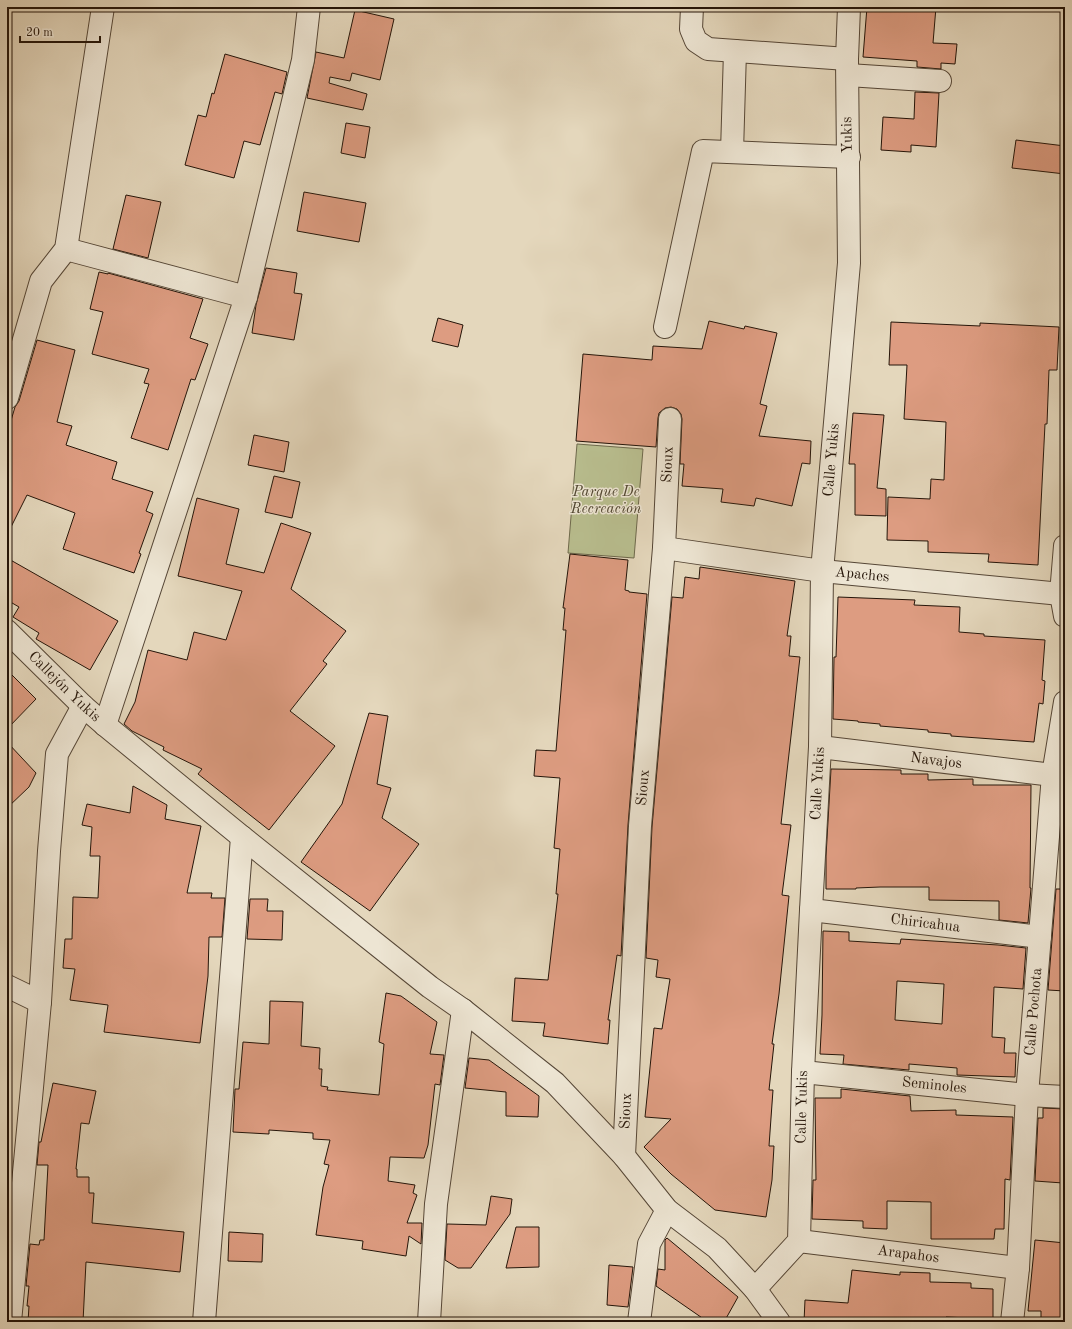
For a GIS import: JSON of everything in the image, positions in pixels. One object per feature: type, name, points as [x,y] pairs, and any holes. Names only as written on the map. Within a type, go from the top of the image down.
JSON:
[{"type":"street","points":[[7,398],[41,281],[66,249],[103,7]]},
{"type":"street","points":[[105,725],[246,297],[303,60],[309,7]]},
{"type":"street","points":[[692,7],[691,29],[696,41],[708,48],[940,81]]},
{"type":"street","name":"Yukis","points":[[848,7],[847,67],[849,262]]},
{"type":"street","points":[[732,152],[734,51]]},
{"type":"street","points":[[665,327],[703,151],[848,157]]},
{"type":"street","points":[[66,249],[246,297]]},
{"type":"street","name":"Calle Yukis","points":[[799,1241],[803,1072],[810,910],[820,747],[822,571],[849,262]]},
{"type":"street","name":"Sioux","points":[[624,1156],[640,826],[664,548],[670,419]]},
{"type":"street","points":[[1065,546],[1061,594],[1065,616]]},
{"type":"street","name":"Apaches","points":[[664,548],[822,571],[1061,594]]},
{"type":"street","name":"Callejón Yukis","points":[[7,631],[83,706],[105,725],[242,837],[555,1084],[624,1156],[666,1210],[717,1248],[755,1289],[779,1322]]},
{"type":"street","name":"Calle Pochota","points":[[1012,1322],[1018,1268],[1027,1095],[1053,775],[1065,702]]},
{"type":"street","points":[[10,1322],[10,1287],[40,1002],[49,851],[57,754],[83,706]]},
{"type":"street","name":"Navajos","points":[[820,747],[1053,775]]},
{"type":"street","points":[[204,1322],[242,837]]},
{"type":"street","name":"Chiricahua","points":[[810,910],[1040,937]]},
{"type":"street","points":[[7,986],[40,1002]]},
{"type":"street","points":[[429,1322],[436,1204],[463,1010]]},
{"type":"street","name":"Seminoles","points":[[803,1072],[1027,1095],[1065,1097]]},
{"type":"street","points":[[639,1322],[649,1244],[666,1210]]},
{"type":"street","points":[[755,1289],[799,1241]]},
{"type":"street","name":"Arapahos","points":[[799,1241],[1018,1268]]},
{"type":"green space","name":"Parque De Recreación","points":[[577,444],[643,449],[634,558],[568,553]]},
{"type":"building","points":[[867,7],[936,7],[933,43],[957,44],[955,64],[941,63],[941,69],[917,67],[917,61],[863,57]]},
{"type":"building","points":[[355,10],[394,19],[380,80],[352,73],[350,81],[330,77],[329,83],[367,94],[363,110],[307,98],[316,52],[344,58]]},
{"type":"building","points":[[225,54],[287,72],[282,94],[275,92],[260,145],[244,141],[234,178],[185,165],[198,115],[206,117]]},
{"type":"building","points":[[915,92],[939,93],[936,147],[911,145],[911,152],[881,150],[883,117],[914,119]]},
{"type":"building","points":[[346,123],[370,127],[365,158],[341,153]]},
{"type":"building","points":[[1016,140],[1065,146],[1065,174],[1012,168]]},
{"type":"building","points":[[304,192],[366,203],[359,242],[297,231]]},
{"type":"building","points":[[126,195],[161,202],[148,258],[113,249]]},
{"type":"building","points":[[266,268],[297,273],[294,293],[302,294],[294,340],[252,333],[256,305]]},
{"type":"building","points":[[99,272],[108,273],[203,299],[190,338],[208,344],[195,380],[191,379],[168,450],[131,438],[149,384],[144,383],[149,369],[92,354],[103,312],[90,309]]},
{"type":"building","points":[[438,318],[463,325],[458,347],[432,341]]},
{"type":"building","points":[[709,321],[744,329],[745,326],[777,333],[760,404],[767,406],[759,436],[811,441],[810,464],[802,463],[792,506],[756,498],[754,506],[721,502],[723,489],[682,486],[684,464],[680,464],[682,419],[681,414],[677,409],[671,407],[665,408],[659,413],[656,447],[576,441],[583,354],[652,360],[653,346],[702,349]]},
{"type":"building","points":[[891,322],[980,326],[980,323],[1059,327],[1057,370],[1049,370],[1038,565],[988,562],[989,554],[928,552],[928,541],[887,540],[888,497],[930,499],[931,479],[944,480],[946,422],[904,419],[907,365],[889,365]]},
{"type":"building","points":[[37,340],[75,350],[57,422],[72,426],[66,445],[117,462],[112,479],[153,492],[146,511],[153,514],[139,553],[141,554],[134,573],[63,549],[75,513],[27,495],[7,535],[7,434],[15,407],[19,401]]},
{"type":"building","points":[[853,413],[884,415],[877,488],[886,489],[886,516],[855,515],[855,464],[849,464]]},
{"type":"building","points":[[254,435],[289,442],[284,472],[248,465]]},
{"type":"building","points":[[274,476],[300,482],[292,518],[265,512]]},
{"type":"building","points":[[197,498],[239,509],[226,564],[264,573],[281,523],[311,533],[291,589],[346,631],[323,661],[327,664],[290,711],[335,746],[269,830],[198,774],[202,769],[163,750],[164,747],[132,731],[124,724],[135,702],[148,650],[187,660],[194,632],[226,640],[242,591],[178,576]]},
{"type":"building","points":[[570,554],[628,560],[625,590],[629,592],[647,594],[628,825],[621,956],[617,955],[608,1020],[610,1020],[608,1044],[543,1036],[545,1023],[512,1021],[515,978],[548,980],[558,894],[556,894],[560,849],[554,848],[560,778],[534,776],[536,750],[556,751],[566,630],[563,630],[565,608],[563,608]]},
{"type":"building","points":[[7,558],[118,621],[90,670],[36,639],[39,633],[13,617],[19,607],[7,600]]},
{"type":"building","points":[[700,567],[795,581],[787,636],[791,636],[789,656],[800,657],[781,824],[791,825],[782,895],[789,896],[779,994],[772,1044],[774,1044],[769,1090],[773,1090],[769,1146],[774,1146],[772,1180],[766,1217],[715,1210],[671,1174],[644,1147],[671,1119],[645,1117],[654,1028],[662,1029],[670,979],[656,977],[658,960],[646,958],[652,827],[672,597],[683,598],[685,577],[699,579]]},
{"type":"building","points":[[838,597],[915,600],[914,605],[960,607],[959,632],[984,634],[984,636],[1045,640],[1042,680],[1045,681],[1043,704],[1039,703],[1034,742],[951,736],[951,734],[928,732],[928,730],[880,726],[880,724],[833,719],[834,657],[836,657]]},
{"type":"building","points":[[7,670],[36,699],[7,729]]},
{"type":"building","points":[[369,713],[388,716],[377,784],[391,788],[382,818],[419,844],[370,911],[301,862],[342,804]]},
{"type":"building","points":[[7,742],[36,773],[29,787],[7,808]]},
{"type":"building","points":[[831,769],[901,770],[901,774],[928,774],[928,780],[973,779],[973,785],[1031,785],[1031,888],[1028,923],[999,920],[999,901],[929,900],[929,887],[826,889],[826,856]]},
{"type":"building","points":[[133,786],[167,805],[165,819],[201,826],[187,893],[212,893],[211,898],[225,898],[222,937],[209,937],[208,976],[200,1043],[104,1032],[108,1005],[70,1000],[75,969],[63,968],[65,939],[72,939],[73,897],[98,898],[100,856],[90,856],[92,827],[82,825],[87,804],[130,813]]},
{"type":"building","points":[[1056,889],[1065,889],[1065,991],[1048,990]]},
{"type":"building","points":[[250,899],[268,899],[267,911],[283,911],[282,940],[247,939]]},
{"type":"building","points":[[823,931],[849,932],[849,941],[900,944],[901,939],[1026,948],[1023,989],[994,987],[992,1037],[1005,1038],[1004,1053],[1016,1053],[1015,1077],[957,1075],[957,1068],[909,1064],[909,1070],[843,1064],[844,1055],[820,1054]],"holes":[[[897,981],[944,984],[942,1024],[895,1020]]]},
{"type":"building","points":[[386,993],[401,996],[437,1022],[430,1054],[444,1055],[440,1085],[435,1084],[428,1145],[424,1158],[390,1157],[388,1181],[415,1185],[413,1193],[417,1195],[407,1223],[422,1223],[421,1244],[409,1236],[406,1256],[362,1249],[363,1241],[316,1235],[323,1187],[329,1165],[324,1164],[330,1140],[313,1139],[313,1133],[269,1130],[269,1134],[233,1132],[235,1089],[239,1089],[243,1042],[269,1044],[270,1001],[303,1002],[301,1046],[320,1048],[319,1069],[322,1069],[321,1086],[328,1087],[327,1090],[379,1095],[384,1044],[379,1042]]},
{"type":"building","points":[[469,1058],[489,1060],[539,1096],[538,1117],[506,1116],[506,1092],[465,1088]]},
{"type":"building","points":[[53,1083],[96,1091],[89,1124],[81,1123],[76,1169],[77,1177],[89,1177],[89,1193],[94,1193],[92,1223],[184,1232],[180,1272],[86,1262],[83,1322],[28,1322],[29,1306],[27,1306],[29,1286],[26,1286],[30,1244],[39,1245],[40,1240],[44,1240],[48,1165],[37,1165],[39,1142],[41,1142]]},
{"type":"building","points":[[841,1089],[910,1096],[911,1111],[956,1110],[956,1115],[1013,1117],[1010,1180],[1005,1179],[1004,1229],[995,1229],[994,1239],[931,1239],[931,1202],[887,1201],[887,1229],[863,1228],[863,1221],[812,1219],[813,1180],[816,1180],[815,1098],[841,1098]]},
{"type":"building","points":[[1043,1108],[1065,1109],[1063,1183],[1035,1181],[1038,1118],[1043,1118]]},
{"type":"building","points":[[491,1196],[512,1199],[510,1214],[471,1268],[458,1268],[445,1260],[447,1224],[486,1225]]},
{"type":"building","points":[[516,1227],[539,1227],[539,1267],[506,1268]]},
{"type":"building","points":[[229,1232],[263,1234],[262,1262],[228,1261]]},
{"type":"building","points":[[667,1238],[738,1297],[724,1322],[708,1322],[656,1286],[658,1269],[665,1270],[665,1240]]},
{"type":"building","points":[[1035,1240],[1065,1243],[1065,1322],[1041,1322],[1041,1311],[1028,1311]]},
{"type":"building","points":[[609,1265],[633,1267],[628,1307],[607,1305]]},
{"type":"building","points":[[852,1270],[900,1275],[900,1272],[930,1273],[930,1282],[971,1283],[971,1288],[993,1289],[993,1319],[946,1317],[946,1322],[804,1322],[805,1300],[848,1303]]}]
